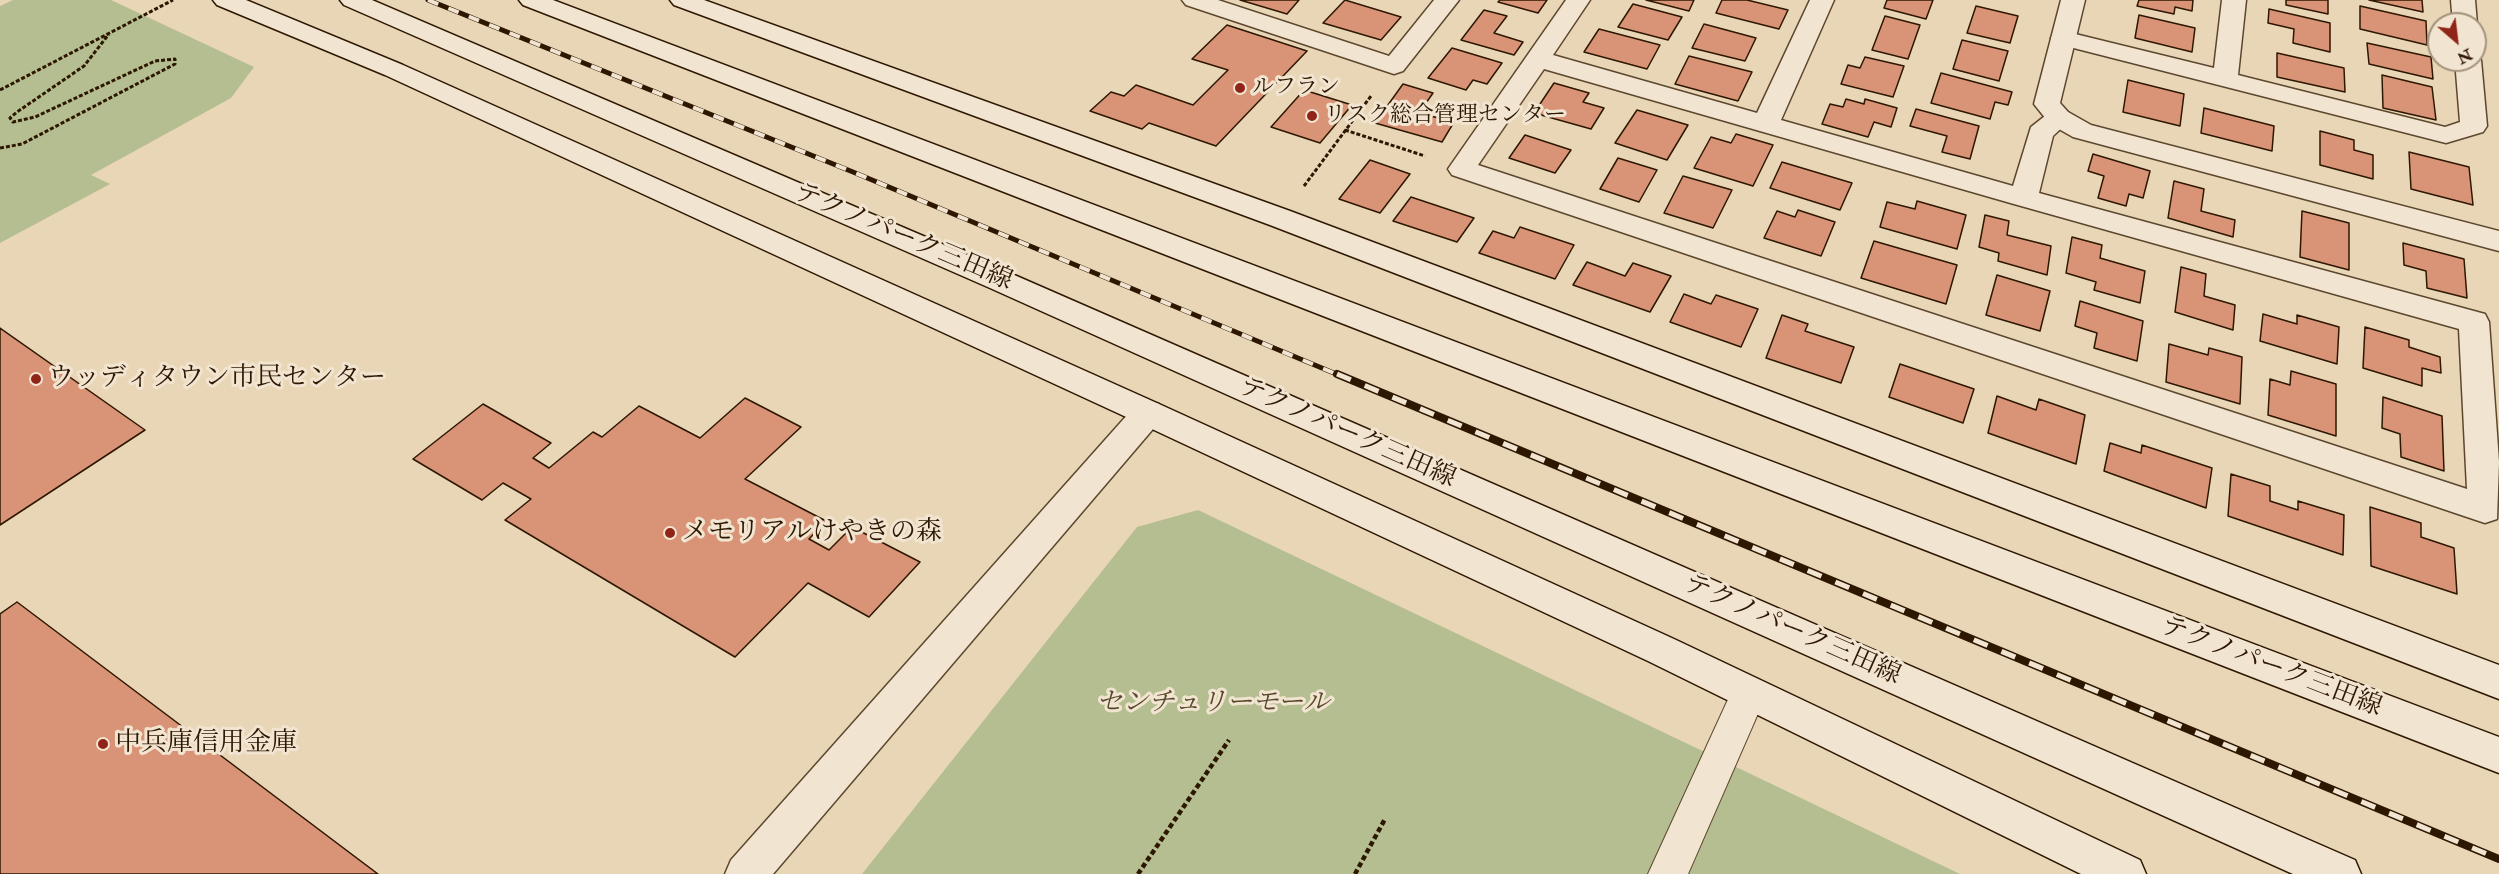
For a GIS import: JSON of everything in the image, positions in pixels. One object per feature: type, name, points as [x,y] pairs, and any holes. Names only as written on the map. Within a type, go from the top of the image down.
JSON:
[{"type":"main road","points":[[225,0],[404,74],[1148,412],[1749,693],[2125,874]]},
{"type":"main road","name":"テクノパーク三田線","points":[[352,0],[1012,286],[2340,874]]},
{"type":"main road","name":"テクノパーク三田線","points":[[531,0],[2499,755]]},
{"type":"main road","points":[[682,0],[1280,218],[2499,682]]},
{"type":"main road","points":[[1198,1],[1394,66],[1447,0]]},
{"type":"main road","points":[[1538,59],[2024,198],[2475,322],[2485,508],[1462,169],[1578,0]]},
{"type":"main road","points":[[1766,123],[1822,0]]},
{"type":"main road","points":[[2073,0],[2047,104],[2059,118],[2082,131],[2499,241]]},
{"type":"main road","points":[[2225,79],[2234,0]]},
{"type":"main road","points":[[2063,38],[2446,135],[2474,126],[2469,72]]},
{"type":"main road","points":[[2024,198],[2040,133],[2059,118]]},
{"type":"main road","points":[[746,874],[1148,412]]},
{"type":"lane","points":[[1668,874],[1749,693]]},
{"type":"path","points":[[0,90],[173,0]]},
{"type":"path","points":[[0,148],[22,144],[175,64],[175,59],[155,61],[35,117],[13,122],[10,118],[17,112],[84,66],[109,34]]},
{"type":"path","points":[[1280,218],[1394,66]]},
{"type":"path","points":[[1345,130],[1462,169]]},
{"type":"path","points":[[1138,874],[1229,740]]},
{"type":"path","points":[[1355,874],[1385,819]]},
{"type":"green space","points":[[13,0],[111,0],[254,67],[231,98],[91,175],[110,184],[0,243],[0,6]]},
{"type":"green space","name":"センチュリーモール","points":[[1198,510],[1960,874],[862,874],[1137,527]]},
{"type":"building","points":[[1240,0],[1299,0],[1287,14]]},
{"type":"building","points":[[1345,0],[1401,17],[1381,40],[1323,23]]},
{"type":"building","points":[[1500,0],[1547,0],[1538,13],[1498,2]]},
{"type":"building","points":[[1646,0],[1694,0],[1689,11]]},
{"type":"building","points":[[1722,0],[1747,0],[1788,10],[1779,29],[1716,13]]},
{"type":"building","points":[[1887,0],[1933,0],[1926,19],[1884,8]]},
{"type":"building","points":[[2139,0],[2193,0],[2192,11],[2175,7],[2174,14],[2137,6]]},
{"type":"building","points":[[2286,0],[2328,0],[2328,14],[2286,5]]},
{"type":"building","points":[[2369,0],[2422,0],[2423,12]]},
{"type":"building","points":[[1633,4],[1682,17],[1668,40],[1618,27]]},
{"type":"building","points":[[1976,6],[2018,16],[2010,43],[1967,33]]},
{"type":"building","points":[[2360,6],[2426,21],[2427,45],[2360,29]]},
{"type":"building","points":[[2269,9],[2330,23],[2330,52],[2293,43],[2294,29],[2268,23]]},
{"type":"building","points":[[1484,10],[1507,16],[1494,33],[1523,42],[1514,55],[1461,40]]},
{"type":"building","points":[[2139,15],[2195,28],[2192,52],[2135,38]]},
{"type":"building","points":[[1885,16],[1920,25],[1908,59],[1872,50]]},
{"type":"building","points":[[1704,24],[1756,38],[1745,61],[1692,48]]},
{"type":"building","name":"ルフラン","points":[[1227,25],[1307,51],[1216,146],[1149,123],[1142,129],[1090,111],[1111,92],[1124,96],[1136,85],[1193,105],[1228,70],[1192,59]]},
{"type":"building","points":[[1599,29],[1660,45],[1647,69],[1584,52]]},
{"type":"building","points":[[1962,40],[2008,51],[1999,81],[1953,69]]},
{"type":"building","points":[[2367,43],[2427,56],[2427,72],[2432,72],[2433,79],[2369,64]]},
{"type":"building","points":[[1452,48],[1502,63],[1487,84],[1473,80],[1466,90],[1428,78]]},
{"type":"building","points":[[2277,53],[2344,68],[2345,92],[2277,77]]},
{"type":"building","points":[[1689,56],[1752,72],[1738,101],[1675,84]]},
{"type":"building","points":[[1865,57],[1904,66],[1893,97],[1841,84],[1848,65],[1860,68]]},
{"type":"building","points":[[1941,73],[2012,92],[2008,105],[1995,102],[1990,119],[1931,103]]},
{"type":"building","points":[[2382,75],[2432,87],[2436,120],[2383,108]]},
{"type":"building","points":[[2128,80],[2184,94],[2180,126],[2123,112]]},
{"type":"building","points":[[1554,83],[1589,93],[1583,102],[1604,108],[1591,129],[1534,113]]},
{"type":"building","points":[[1403,84],[1433,93],[1419,113],[1454,122],[1442,142],[1375,123]]},
{"type":"building","name":"リスク総合管理センター","points":[[1304,90],[1352,105],[1320,143],[1271,127]]},
{"type":"building","points":[[1846,99],[1864,104],[1865,99],[1897,108],[1891,127],[1874,122],[1868,137],[1822,124],[1830,104],[1843,107]]},
{"type":"building","points":[[2204,108],[2274,126],[2272,151],[2201,133]]},
{"type":"building","points":[[1916,109],[1979,126],[1970,159],[1942,152],[1947,136],[1910,126]]},
{"type":"building","points":[[1637,110],[1688,125],[1667,160],[1615,143]]},
{"type":"building","points":[[2320,131],[2354,140],[2354,150],[2373,155],[2373,179],[2320,165]]},
{"type":"building","points":[[1736,134],[1773,145],[1753,186],[1694,168],[1711,137],[1731,143]]},
{"type":"building","points":[[1525,135],[1571,150],[1555,173],[1509,158]]},
{"type":"building","points":[[2409,152],[2469,167],[2473,205],[2411,189]]},
{"type":"building","points":[[2093,154],[2150,171],[2143,198],[2129,194],[2126,206],[2098,198],[2104,176],[2088,171]]},
{"type":"building","points":[[1618,158],[1657,170],[1639,202],[1600,189]]},
{"type":"building","points":[[1370,160],[1410,174],[1380,213],[1339,199]]},
{"type":"building","points":[[1782,162],[1852,183],[1840,210],[1770,188]]},
{"type":"building","points":[[1683,176],[1732,190],[1713,228],[1664,213]]},
{"type":"building","points":[[2174,181],[2204,189],[2201,211],[2235,220],[2233,237],[2168,218]]},
{"type":"building","points":[[1411,197],[1474,218],[1457,242],[1393,221]]},
{"type":"building","points":[[1917,201],[1966,215],[1957,249],[1880,227],[1887,202],[1915,209]]},
{"type":"building","points":[[1798,210],[1835,222],[1821,256],[1764,238],[1777,211],[1795,217]]},
{"type":"building","points":[[2302,211],[2349,223],[2349,270],[2300,257]]},
{"type":"building","points":[[1985,215],[2009,221],[2007,235],[2051,246],[2047,275],[1998,261],[1999,253],[1979,247]]},
{"type":"building","points":[[1520,227],[1574,245],[1555,279],[1479,253],[1493,231],[1514,238]]},
{"type":"building","points":[[2072,237],[2102,245],[2100,258],[2145,271],[2140,303],[2094,290],[2096,282],[2066,273]]},
{"type":"building","points":[[1874,241],[1957,265],[1946,304],[1861,278]]},
{"type":"building","points":[[2403,243],[2464,259],[2467,298],[2427,288],[2426,271],[2404,265]]},
{"type":"building","points":[[1587,262],[1625,276],[1633,263],[1671,276],[1650,312],[1573,285]]},
{"type":"building","points":[[2181,267],[2206,274],[2204,296],[2235,305],[2233,330],[2175,312]]},
{"type":"building","points":[[1997,275],[2050,291],[2040,331],[1986,315]]},
{"type":"building","points":[[1684,294],[1711,304],[1716,295],[1758,309],[1741,347],[1670,322]]},
{"type":"building","points":[[2080,301],[2143,321],[2137,361],[2094,348],[2097,333],[2075,326]]},
{"type":"building","points":[[2263,314],[2297,324],[2297,315],[2339,327],[2337,364],[2260,341]]},
{"type":"building","points":[[1782,315],[1808,324],[1805,331],[1854,347],[1841,383],[1766,358]]},
{"type":"building","points":[[2365,327],[2409,340],[2409,347],[2440,357],[2441,373],[2422,368],[2422,386],[2363,368]]},
{"type":"building","name":"ウッディタウン市民センター","points":[[0,328],[145,430],[0,525]]},
{"type":"building","points":[[2169,344],[2208,355],[2209,348],[2242,357],[2240,404],[2166,382]]},
{"type":"building","points":[[1900,364],[1974,389],[1963,423],[1889,397]]},
{"type":"building","points":[[2291,371],[2336,384],[2336,436],[2268,415],[2270,379],[2290,385]]},
{"type":"building","points":[[1997,396],[2036,410],[2039,399],[2085,415],[2076,464],[1988,433]]},
{"type":"building","points":[[2383,397],[2442,416],[2444,471],[2401,457],[2400,434],[2382,428]]},
{"type":"building","name":"メモリアルけやきの森","points":[[745,398],[801,427],[745,479],[826,521],[809,539],[829,550],[852,527],[920,562],[869,617],[808,583],[735,657],[505,520],[531,499],[503,483],[482,500],[413,459],[483,404],[551,443],[533,458],[549,468],[593,432],[602,437],[639,406],[700,438]]},
{"type":"building","points":[[2110,443],[2141,453],[2142,445],[2212,468],[2206,508],[2104,471]]},
{"type":"building","points":[[2231,474],[2270,486],[2270,501],[2298,510],[2298,501],[2344,515],[2343,555],[2228,516]]},
{"type":"building","points":[[2370,507],[2421,523],[2421,537],[2454,548],[2457,594],[2371,566]]},
{"type":"building","name":"中兵庫信用金庫","points":[[17,602],[378,874],[0,874],[0,614]]},
{"type":"railway","points":[[428,0],[853,172],[1341,376]]},
{"type":"railway","points":[[1337,374],[2499,859]]},
{"type":"place","name":"ルフラン","points":[[1240,88]]},
{"type":"place","name":"リスク総合管理センター","points":[[1312,116]]},
{"type":"place","name":"ウッディタウン市民センター","points":[[36,379]]},
{"type":"place","name":"メモリアルけやきの森","points":[[670,533]]},
{"type":"place","name":"中兵庫信用金庫","points":[[103,744]]}]
